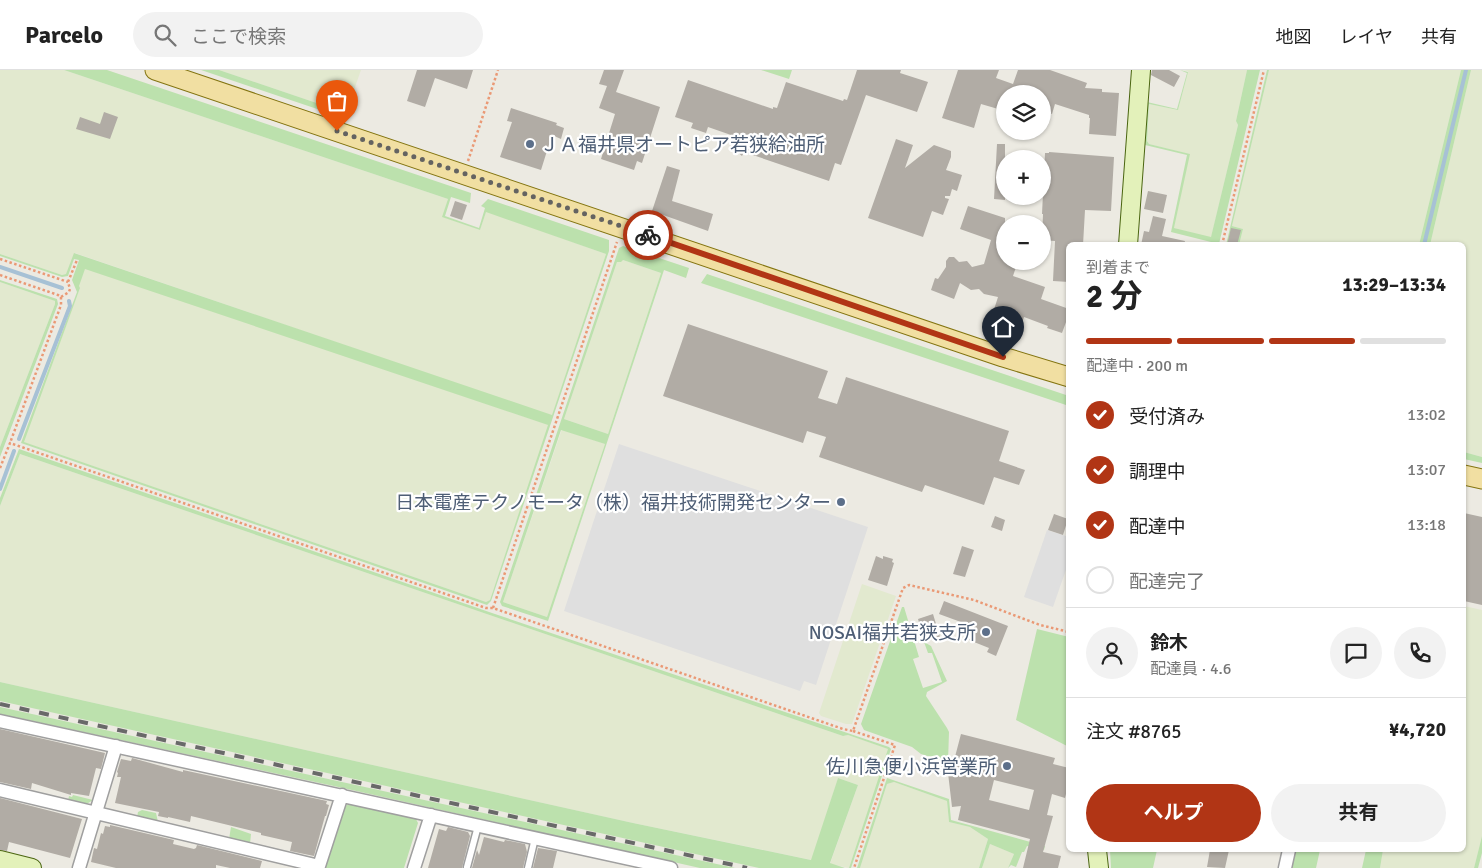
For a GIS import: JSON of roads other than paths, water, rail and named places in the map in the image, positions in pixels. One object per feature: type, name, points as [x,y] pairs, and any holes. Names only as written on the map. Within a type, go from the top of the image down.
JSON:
[{"type":"main road","points":[[155,70],[1003,357],[1066,376]]},
{"type":"main road","points":[[1128,242],[1141,70]]},
{"type":"main road","points":[[1466,475],[1482,479]]},
{"type":"main road","points":[[1097,852],[1099,868]]},
{"type":"main road","points":[[0,860],[32,868]]},
{"type":"street","points":[[0,721],[671,868]]},
{"type":"street","points":[[78,868],[116,746]]},
{"type":"street","points":[[0,790],[319,867],[342,795]]},
{"type":"street","points":[[414,868],[431,815]]},
{"type":"street","points":[[1285,868],[1289,852]]},
{"type":"lane","points":[[467,867],[478,826]]},
{"type":"lane","points":[[528,868],[535,838]]},
{"type":"waterway","points":[[1425,242],[1466,70]]},
{"type":"waterway","points":[[0,267],[62,288]]},
{"type":"waterway","points":[[19,439],[70,306],[69,301]]},
{"type":"waterway","points":[[0,489],[14,451]]},
{"type":"railway","points":[[0,704],[747,868]]},
{"type":"place","name":"ＪＡ福井県オートピア若狭給油所","points":[[530,144]]},
{"type":"place","name":"日本電産テクノモータ（株）福井技術開発センター","points":[[841,502]]},
{"type":"place","name":"NOSAI福井若狭支所","points":[[986,632]]},
{"type":"place","name":"佐川急便小浜営業所","points":[[1007,766]]}]
